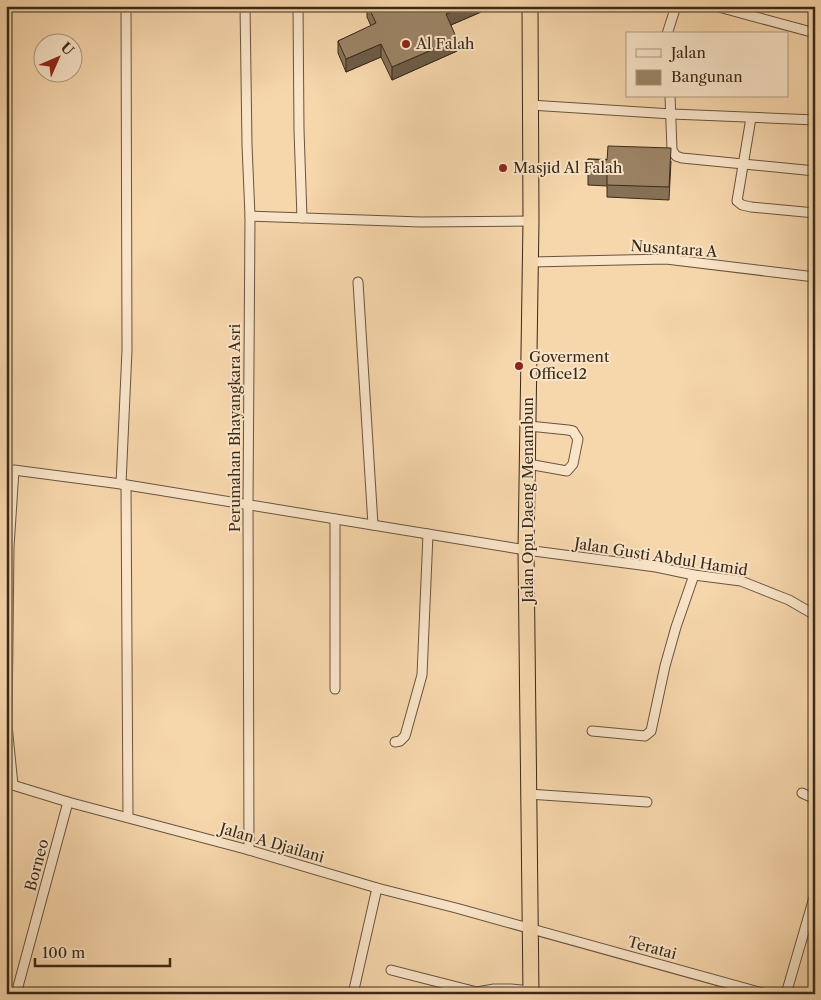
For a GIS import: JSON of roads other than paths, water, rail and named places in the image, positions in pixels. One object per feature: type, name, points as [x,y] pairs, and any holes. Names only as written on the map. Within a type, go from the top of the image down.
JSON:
[{"type":"highway","name":"Jalan Opu Daeng Menambun","points":[[530,6],[531,262],[526,550],[531,992]]},
{"type":"street","points":[[126,6],[127,350],[123,485],[128,817]]},
{"type":"street","name":"Perumahan Bhayangkara Asri","points":[[245,6],[250,216],[248,505],[249,850]]},
{"type":"street","points":[[298,6],[302,218]]},
{"type":"street","points":[[669,32],[676,6]]},
{"type":"street","points":[[715,6],[815,33]]},
{"type":"street","points":[[670,98],[672,150],[676,156],[743,165],[815,171]]},
{"type":"street","points":[[530,104],[672,114],[815,120]]},
{"type":"street","points":[[751,118],[737,201],[739,204],[751,207],[815,212]]},
{"type":"street","points":[[250,216],[421,222],[531,222]]},
{"type":"street","name":"Nusantara A","points":[[531,262],[666,259],[815,277]]},
{"type":"street","points":[[358,282],[373,525]]},
{"type":"street","points":[[528,464],[567,470],[571,468],[578,439],[573,431],[529,426]]},
{"type":"street","points":[[9,784],[7,725],[10,469]]},
{"type":"street","name":"Jalan Gusti Abdul Hamid","points":[[10,469],[123,485],[526,550],[656,567],[694,575],[741,581],[784,598],[815,615]]},
{"type":"street","points":[[335,519],[335,689]]},
{"type":"street","points":[[395,742],[405,736],[422,675],[428,534]]},
{"type":"street","points":[[592,731],[645,736],[651,731],[665,666],[694,575]]},
{"type":"street","name":"Jalan A Djailani","points":[[9,784],[68,802],[249,850],[377,888],[531,929]]},
{"type":"street","points":[[802,793],[815,799]]},
{"type":"street","points":[[528,794],[647,802]]},
{"type":"street","name":"Borneo","points":[[16,994],[68,802]]},
{"type":"street","points":[[353,994],[377,888]]},
{"type":"street","points":[[786,994],[814,898]]},
{"type":"street","name":"Teratai","points":[[531,929],[766,994]]},
{"type":"street","points":[[391,970],[477,992],[502,989],[531,992]]},
{"type":"place","name":"Al Falah","points":[[406,44]]},
{"type":"place","name":"Masjid Al Falah","points":[[503,168]]},
{"type":"place","name":"Goverment Office12","points":[[519,366]]}]
